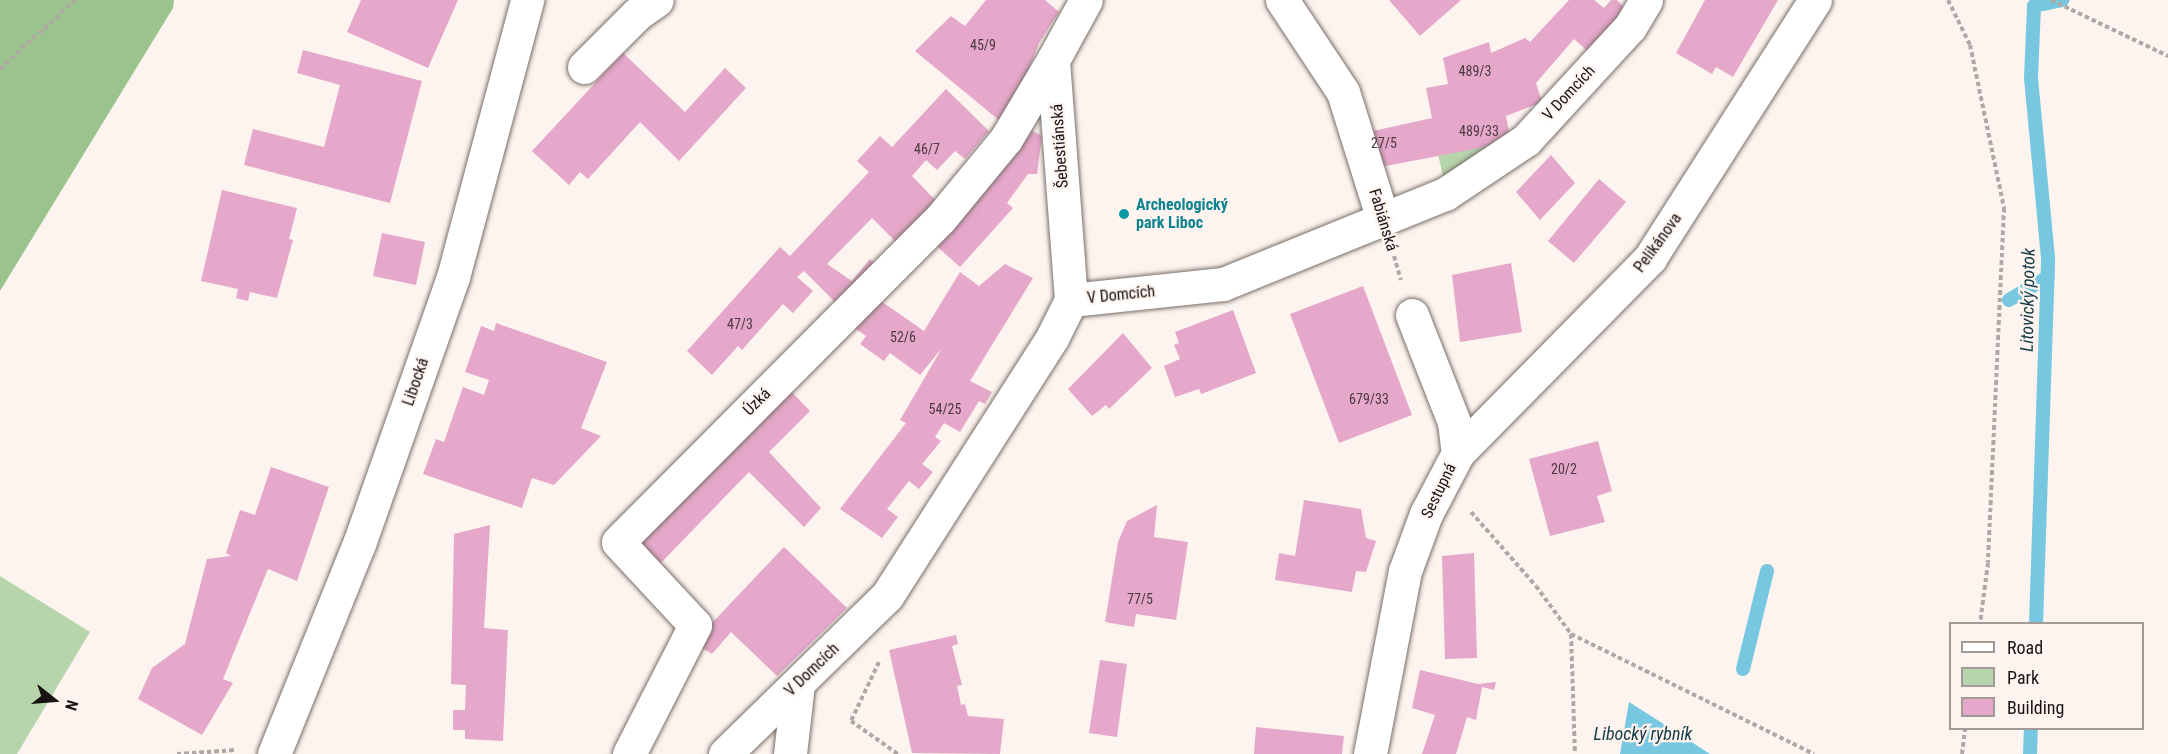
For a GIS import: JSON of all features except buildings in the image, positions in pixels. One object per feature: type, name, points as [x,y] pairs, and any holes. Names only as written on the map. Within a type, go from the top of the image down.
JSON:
[{"type":"street","name":"Libocká","points":[[274,754],[359,544],[453,277],[527,0]]},
{"type":"street","points":[[584,68],[637,14],[657,0]]},
{"type":"street","points":[[1053,60],[1086,0]]},
{"type":"street","name":"Fabiánská","points":[[1282,0],[1343,92],[1383,220]]},
{"type":"street","name":"V Domcích","points":[[725,754],[887,596],[1053,336],[1071,300],[1223,284],[1444,194],[1526,140],[1630,27],[1646,0]]},
{"type":"street","name":"Pelikánova","points":[[1458,453],[1650,258],[1815,0]]},
{"type":"street","name":"Šebestiánská","points":[[1053,60],[1071,300]]},
{"type":"street","name":"Úzká","points":[[629,754],[695,624],[618,542],[940,219],[1006,139],[1053,60]]},
{"type":"street","points":[[1412,315],[1454,422],[1458,453]]},
{"type":"street","name":"Sestupná","points":[[1370,754],[1405,571],[1426,514],[1458,453]]},
{"type":"street","points":[[790,754],[798,684]]},
{"type":"path","points":[[0,69],[75,0]]},
{"type":"path","points":[[1948,0],[1970,45],[2004,208],[1988,563],[1980,622]]},
{"type":"path","points":[[2051,0],[2168,56]]},
{"type":"path","name":"Fabiánská","points":[[1383,220],[1412,315]]},
{"type":"path","name":"Sestupná","points":[[1458,453],[1473,517],[1536,586],[1571,634]]},
{"type":"path","points":[[1575,754],[1571,634],[1814,754]]},
{"type":"path","points":[[882,656],[851,721],[897,754]]},
{"type":"path","points":[[1962,754],[1965,730]]},
{"type":"green space","points":[[0,0],[174,0],[173,8],[0,291]]},
{"type":"green space","points":[[1511,142],[1444,181],[1438,154]]},
{"type":"green space","points":[[0,576],[90,632],[17,754],[0,754]]},
{"type":"water","name":"Libocký rybník","points":[[1629,702],[1670,728],[1710,754],[1620,754]]},
{"type":"waterway","name":"Litovický potok","points":[[2036,622],[2048,258],[2031,78],[2034,6],[2062,0]]},
{"type":"waterway","points":[[2009,300],[2048,277]]},
{"type":"waterway","points":[[1743,669],[1767,571]]},
{"type":"waterway","name":"Litovický potok","points":[[2030,754],[2031,730]]},
{"type":"place","name":"Archeologický park Liboc","points":[[1124,214]]}]
